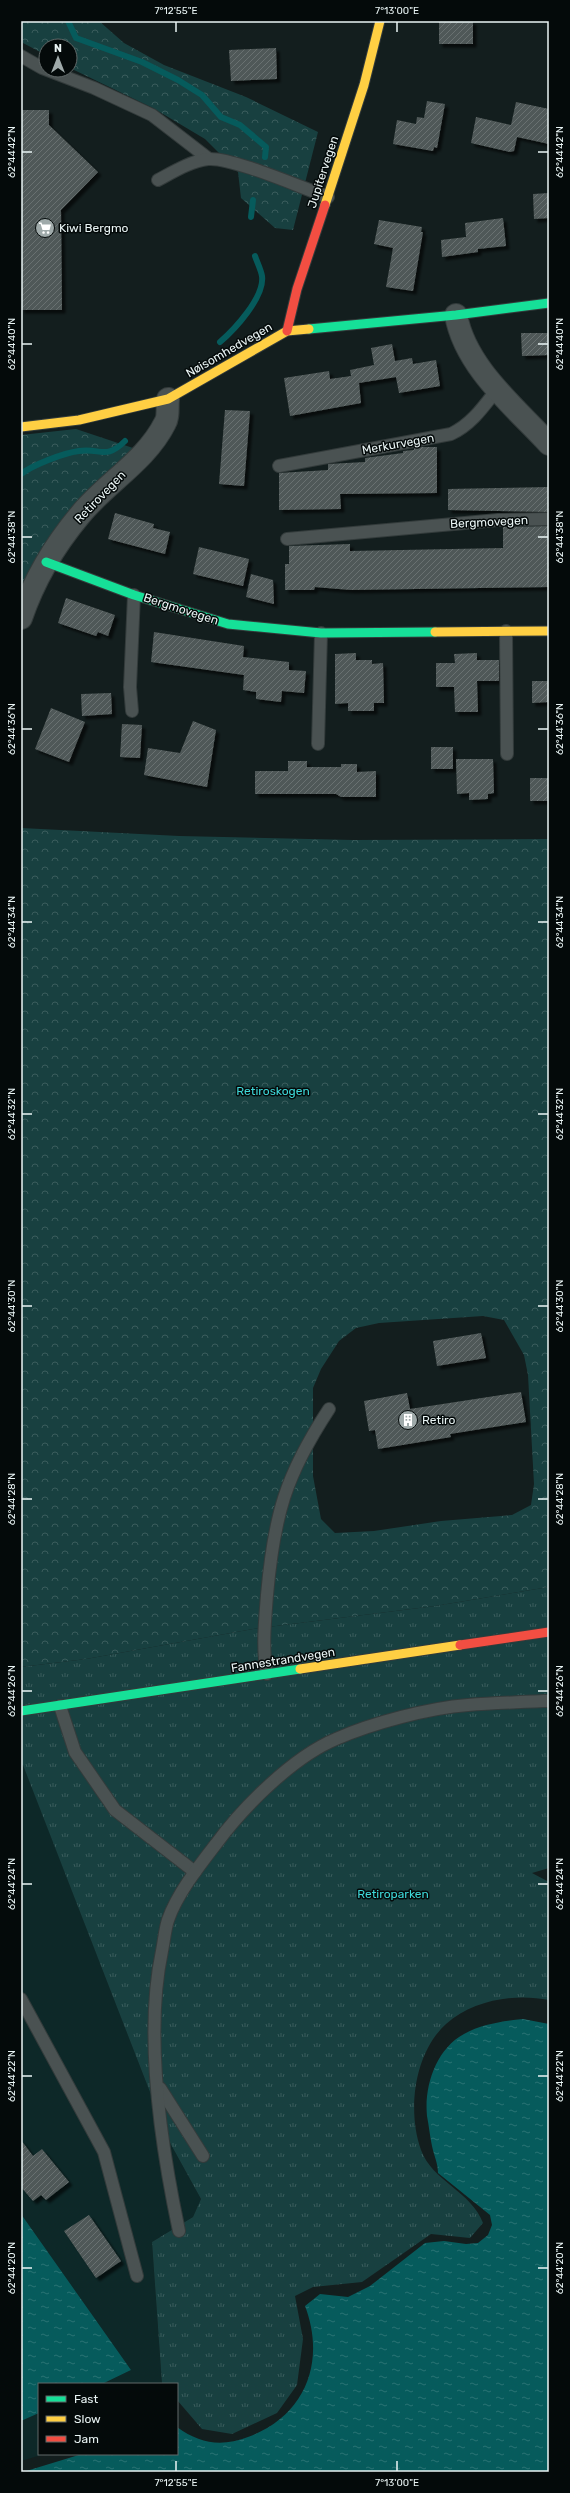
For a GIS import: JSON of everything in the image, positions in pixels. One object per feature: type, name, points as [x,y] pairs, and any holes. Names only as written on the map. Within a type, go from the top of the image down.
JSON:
[{"type":"main road","name":"Jupitervegen","points":[[287,331],[297,289],[364,85],[380,21]]},
{"type":"main road","name":"Nøisomhedvegen","points":[[21,427],[79,420],[168,399],[287,331],[456,315],[549,303]]},
{"type":"main road","name":"Bergmovegen","points":[[46,562],[134,594],[228,624],[321,633],[549,631]]},
{"type":"main road","name":"Fannestrandvegen","points":[[21,1711],[549,1632]]},
{"type":"street","points":[[456,315],[458,326],[479,368],[549,444]]},
{"type":"street","name":"Retirovegen","points":[[21,618],[31,590],[46,562],[80,514],[139,457],[166,422],[168,399]]},
{"type":"lane","points":[[21,56],[42,68],[94,88],[152,115],[209,159],[238,164],[328,197]]},
{"type":"lane","points":[[158,180],[177,170],[209,159]]},
{"type":"lane","name":"Merkurvegen","points":[[279,466],[451,434],[461,429],[476,416],[498,388]]},
{"type":"lane","name":"Bergmovegen","points":[[286,540],[498,520],[549,519]]},
{"type":"lane","points":[[132,711],[130,687],[134,594]]},
{"type":"lane","points":[[506,631],[507,754]]},
{"type":"lane","points":[[318,744],[321,633]]},
{"type":"lane","points":[[267,1674],[264,1632],[273,1543],[281,1505],[300,1456],[329,1409]]},
{"type":"lane","points":[[179,2230],[169,2183],[158,2084],[154,2019],[156,1982],[168,1920],[194,1872],[237,1816],[290,1767],[335,1739],[400,1718],[466,1705],[547,1701]]},
{"type":"lane","points":[[60,1706],[75,1752],[115,1810],[194,1872]]},
{"type":"lane","points":[[21,1999],[104,2152],[137,2276]]},
{"type":"lane","points":[[158,2084],[203,2156]]},
{"type":"shaded area","points":[[23,1764],[169,2141],[201,2199],[193,2217],[152,2242],[162,2383],[104,2383],[131,2370],[21,2214],[21,1765]]},
{"type":"shaded area","points":[[38,2413],[38,2455],[42,2455],[21,2461],[21,2421]]},
{"type":"green space","points":[[21,21],[99,21],[124,43],[164,65],[246,97],[318,132],[293,230],[275,228],[241,198],[238,172],[205,139],[153,108],[78,72],[78,38],[38,38],[38,51],[23,43]]},
{"type":"green space","points":[[76,429],[136,449],[21,593],[21,435]]},
{"type":"green space","name":"Retiroskogen","points":[[21,828],[179,836],[353,840],[549,839],[549,1587],[435,1606],[253,1629],[86,1659],[21,1667]],"holes":[[[483,1316],[504,1320],[524,1355],[528,1375],[534,1484],[531,1505],[512,1515],[441,1521],[374,1531],[335,1533],[321,1519],[313,1476],[313,1388],[321,1369],[339,1341],[356,1328],[379,1323]]]},
{"type":"green space","name":"Retiroparken","points":[[549,1587],[549,1868],[532,1873],[549,1882],[549,2000],[522,1997],[509,1998],[495,2000],[469,2009],[446,2024],[435,2036],[420,2066],[416,2083],[414,2118],[421,2150],[426,2161],[434,2170],[461,2194],[478,2212],[483,2223],[470,2238],[431,2234],[362,2282],[313,2287],[295,2296],[303,2339],[297,2385],[277,2413],[232,2434],[202,2429],[178,2401],[178,2383],[162,2383],[152,2242],[193,2217],[201,2199],[169,2141],[23,1765],[21,1765],[21,1667],[86,1659],[253,1629],[435,1606]]},
{"type":"water","points":[[523,2019],[549,2024],[549,2472],[23,2472],[79,2455],[178,2455],[178,2428],[194,2437],[220,2443],[248,2437],[268,2428],[284,2415],[297,2401],[306,2384],[311,2366],[313,2347],[311,2327],[305,2306],[320,2294],[348,2297],[370,2286],[425,2243],[444,2241],[466,2244],[478,2243],[488,2235],[492,2225],[490,2215],[438,2173],[437,2163],[431,2143],[427,2116],[427,2104],[430,2081],[434,2069],[446,2049],[464,2034],[486,2025]]},
{"type":"water","points":[[21,2214],[131,2370],[104,2383],[38,2383],[38,2413],[21,2421]]},
{"type":"building","points":[[439,21],[473,21],[473,44],[439,44]]},
{"type":"building","points":[[276,48],[277,79],[231,81],[229,50]]},
{"type":"building","points":[[427,101],[445,104],[437,148],[434,147],[433,151],[393,144],[397,120],[416,124],[417,117],[424,118]]},
{"type":"building","points":[[516,102],[549,109],[549,144],[517,137],[514,151],[510,152],[471,143],[476,117],[511,125]]},
{"type":"building","points":[[21,110],[49,110],[49,125],[98,172],[61,210],[62,310],[21,310]]},
{"type":"building","points":[[549,193],[549,218],[534,219],[533,194]]},
{"type":"building","points":[[503,218],[506,246],[478,249],[478,252],[442,257],[441,240],[466,237],[465,223]]},
{"type":"building","points":[[379,220],[422,227],[421,232],[423,232],[413,291],[386,287],[393,248],[374,244]]},
{"type":"building","points":[[521,333],[549,333],[549,355],[522,356]]},
{"type":"building","points":[[392,344],[395,361],[412,358],[413,364],[436,360],[440,386],[399,393],[396,377],[359,383],[361,403],[290,416],[284,378],[329,371],[330,379],[351,376],[350,370],[374,365],[371,348]]},
{"type":"building","points":[[225,410],[250,411],[244,486],[219,484]]},
{"type":"building","points":[[437,447],[437,493],[340,494],[341,509],[279,510],[279,473],[328,470],[328,464],[365,462],[365,458],[403,453],[403,451],[414,450],[414,448]]},
{"type":"building","points":[[549,487],[549,512],[448,510],[448,489]]},
{"type":"building","points":[[115,513],[154,524],[153,528],[170,532],[165,554],[108,539]]},
{"type":"building","points":[[549,526],[549,587],[351,590],[315,587],[314,590],[285,590],[285,564],[289,564],[289,546],[350,544],[350,551],[503,548],[503,527]]},
{"type":"building","points":[[199,547],[249,559],[243,586],[193,574]]},
{"type":"building","points":[[251,574],[273,580],[274,604],[246,597]]},
{"type":"building","points":[[66,598],[115,615],[108,636],[98,632],[96,636],[58,623]]},
{"type":"building","points":[[154,632],[244,646],[243,657],[289,662],[289,670],[306,671],[304,693],[282,691],[281,702],[256,699],[256,692],[243,690],[244,675],[151,662]]},
{"type":"building","points":[[356,653],[356,660],[372,660],[372,664],[383,663],[384,703],[374,703],[374,711],[348,711],[348,703],[335,704],[335,654]]},
{"type":"building","points":[[477,653],[477,660],[499,660],[499,681],[477,681],[478,712],[455,712],[454,687],[436,687],[436,663],[455,663],[454,654]]},
{"type":"building","points":[[532,681],[549,681],[549,702],[532,703]]},
{"type":"building","points":[[111,693],[112,714],[82,716],[81,694]]},
{"type":"building","points":[[51,708],[85,722],[69,762],[35,749]]},
{"type":"building","points":[[193,721],[216,730],[207,787],[144,775],[148,748],[180,753]]},
{"type":"building","points":[[122,724],[142,725],[140,758],[120,757]]},
{"type":"building","points":[[431,747],[453,747],[453,769],[431,769]]},
{"type":"building","points":[[456,759],[493,759],[494,793],[488,794],[488,799],[469,800],[469,793],[457,794]]},
{"type":"building","points":[[288,761],[307,761],[307,767],[341,767],[341,764],[357,764],[357,772],[376,771],[376,797],[341,797],[336,794],[255,794],[255,771],[288,771]]},
{"type":"building","points":[[530,778],[549,778],[549,801],[530,801]]},
{"type":"building","points":[[481,1333],[486,1358],[437,1366],[433,1341]]},
{"type":"building","points":[[521,1392],[526,1422],[450,1434],[451,1437],[378,1449],[375,1430],[369,1431],[364,1401],[407,1393],[410,1409]]},
{"type":"building","points":[[21,2140],[33,2156],[42,2149],[69,2182],[46,2200],[41,2195],[33,2201],[21,2187]]},
{"type":"building","points":[[89,2215],[121,2261],[96,2278],[64,2231]]},
{"type":"waterway","points":[[68,21],[76,38],[142,62],[178,80],[202,95],[221,117],[240,125],[266,147],[265,157]]},
{"type":"waterway","points":[[251,217],[253,200]]},
{"type":"waterway","points":[[220,342],[233,330],[254,303],[259,293],[262,284],[262,276],[255,256]]},
{"type":"waterway","points":[[21,474],[40,463],[65,454],[87,450],[108,452],[118,447],[125,441]]},
{"type":"traffic: fast","points":[[309,329],[456,315],[549,303]]},
{"type":"traffic: fast","points":[[46,562],[134,595],[228,624],[321,633],[435,632]]},
{"type":"traffic: fast","points":[[21,1711],[300,1669]]},
{"type":"traffic: slow","points":[[325,205],[364,85],[380,21]]},
{"type":"traffic: slow","points":[[21,427],[79,420],[168,399],[287,331],[309,329]]},
{"type":"traffic: slow","points":[[435,632],[549,631]]},
{"type":"traffic: slow","points":[[300,1669],[460,1645]]},
{"type":"traffic: jam","points":[[287,331],[297,289],[325,205]]},
{"type":"traffic: jam","points":[[460,1645],[549,1632]]},
{"type":"place","name":"Kiwi Bergmo","points":[[45,228]]},
{"type":"place","name":"Retiro","points":[[408,1420]]}]
